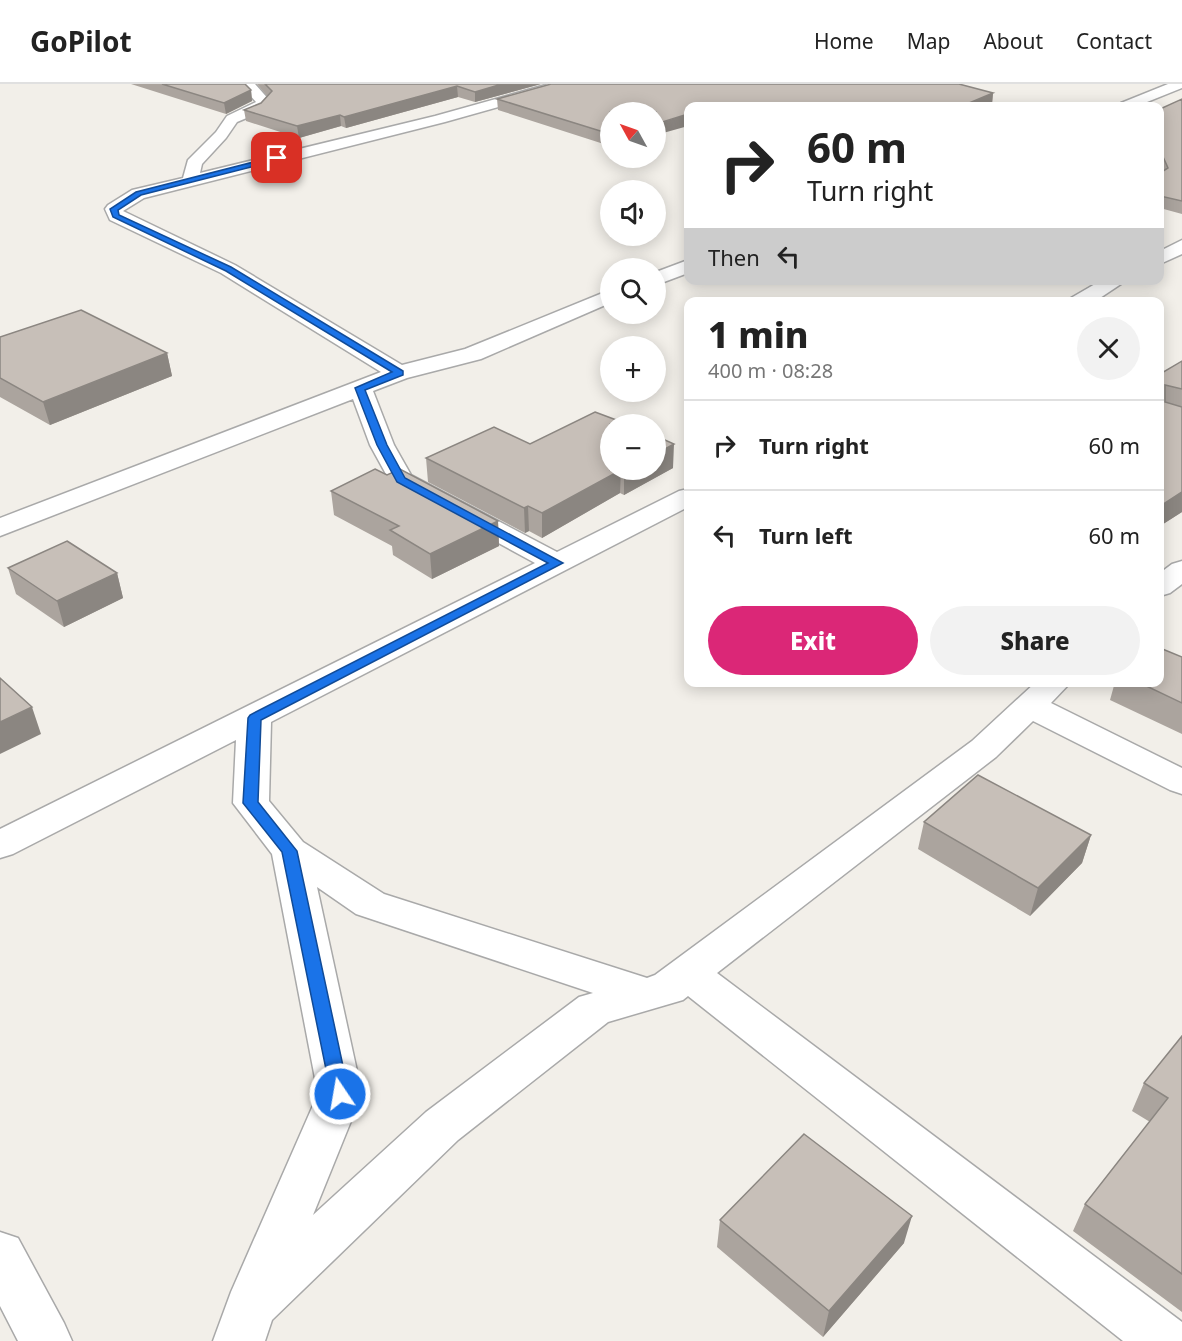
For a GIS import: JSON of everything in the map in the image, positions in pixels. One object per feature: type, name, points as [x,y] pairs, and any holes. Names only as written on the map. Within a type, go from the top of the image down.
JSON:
[{"type":"street","points":[[191,180],[194,163],[221,135],[232,119],[256,109],[264,102],[247,84]]},
{"type":"street","points":[[399,373],[228,269],[116,216],[114,209],[138,194],[440,119],[565,84]]},
{"type":"street","points":[[1136,102],[1180,84]]},
{"type":"street","points":[[1164,256],[1182,246]]},
{"type":"street","points":[[666,275],[684,268]]},
{"type":"street","points":[[1087,297],[1108,285]]},
{"type":"street","points":[[0,528],[399,373],[473,354],[600,300]]},
{"type":"street","points":[[360,388],[382,445],[401,480],[557,563]]},
{"type":"street","points":[[0,845],[684,499]]},
{"type":"street","points":[[1164,584],[1182,570]]},
{"type":"street","points":[[245,1323],[442,1126],[594,1009],[668,988],[984,749],[1043,694],[1182,782]]},
{"type":"street","points":[[255,718],[251,803],[290,851],[369,904],[647,994]]},
{"type":"street","points":[[245,1323],[340,1094],[290,851]]},
{"type":"street","points":[[688,973],[1165,1341]]},
{"type":"street","points":[[0,1255],[46,1341]]},
{"type":"building","points":[[162,84],[245,84],[251,90],[224,103]]},
{"type":"building","points":[[265,84],[502,84],[475,92],[457,86],[344,117],[340,115],[297,126],[244,110],[261,103],[272,91]]},
{"type":"building","points":[[551,84],[959,84],[993,93],[972,102],[684,102],[684,115],[666,121],[666,102],[600,102],[600,131],[497,99]]},
{"type":"building","points":[[1182,99],[1182,201],[1164,197],[1164,170],[1168,168],[1164,159],[1164,107]]},
{"type":"building","points":[[81,310],[167,353],[43,402],[0,378],[0,337]]},
{"type":"building","points":[[1182,361],[1182,389],[1165,385],[1165,402],[1182,407],[1182,492],[1164,504],[1164,372]]},
{"type":"building","points":[[595,412],[600,414],[600,480],[603,480],[542,513],[528,506],[524,508],[426,458],[494,427],[530,444]]},
{"type":"building","points":[[666,440],[674,444],[666,448]]},
{"type":"building","points":[[375,469],[387,475],[400,469],[498,521],[430,554],[390,530],[399,526],[331,491]]},
{"type":"building","points":[[67,541],[117,573],[57,601],[8,568]]},
{"type":"building","points":[[1164,650],[1182,657],[1182,703],[1148,687],[1164,687]]},
{"type":"building","points":[[0,678],[32,707],[0,722]]},
{"type":"building","points":[[978,775],[1091,835],[1038,888],[924,822]]},
{"type":"building","points":[[1182,1036],[1182,1274],[1085,1204],[1168,1098],[1144,1083]]},
{"type":"building","points":[[804,1134],[912,1216],[829,1311],[720,1220]]},
{"type":"route","points":[[277,158],[138,194],[123,201],[114,209],[116,216],[228,269],[399,373],[360,388],[382,445],[401,480],[557,563],[255,718],[251,803],[290,851],[340,1094]]}]
